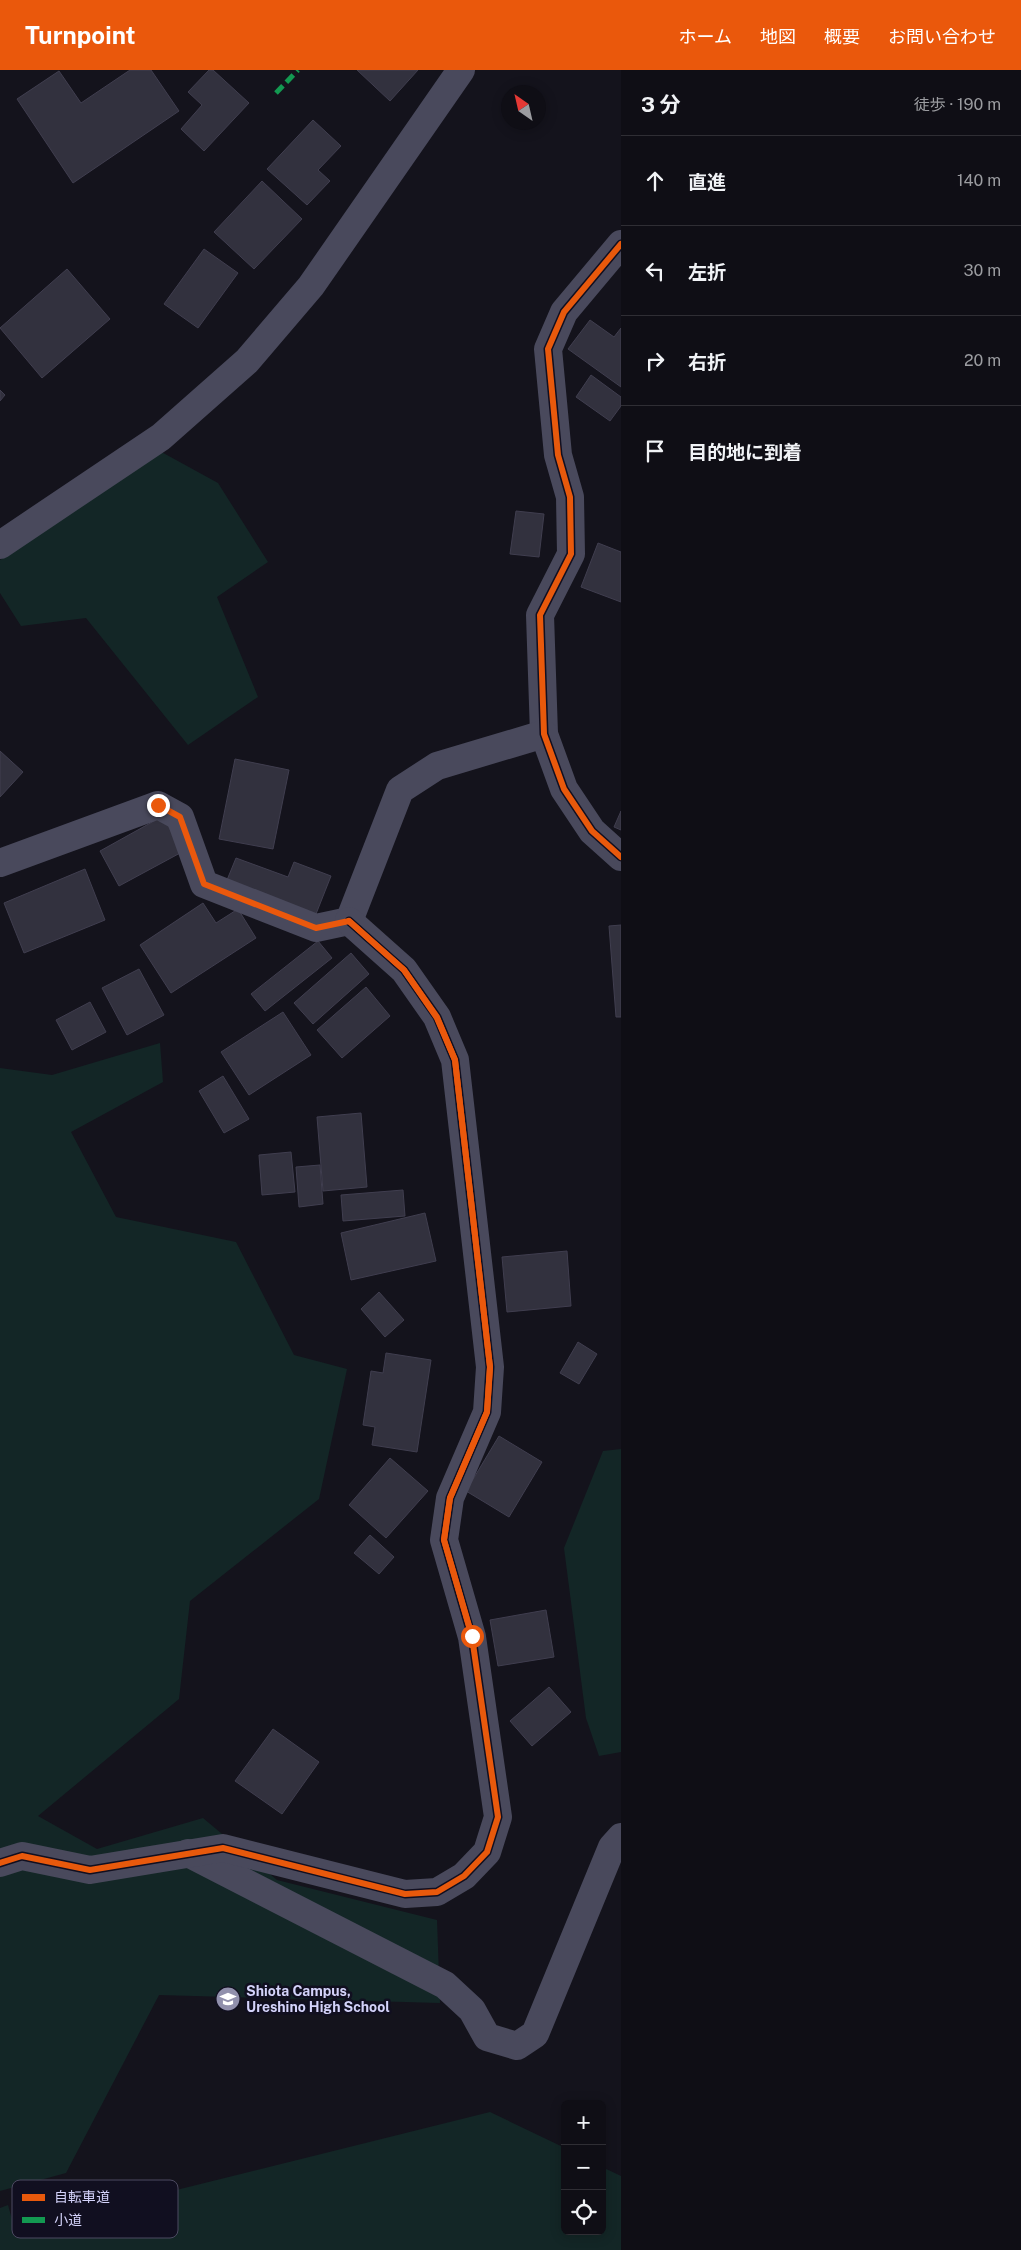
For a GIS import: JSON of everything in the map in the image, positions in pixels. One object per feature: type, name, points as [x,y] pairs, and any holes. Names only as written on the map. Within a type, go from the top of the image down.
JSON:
[{"type":"street","points":[[0,545],[161,437],[247,361],[311,286],[461,70]]},
{"type":"street","points":[[621,244],[564,312],[548,349],[558,455],[570,497],[571,554],[540,615],[544,734],[564,789],[592,831],[621,856]]},
{"type":"street","points":[[349,921],[400,790],[437,766],[544,734]]},
{"type":"street","points":[[0,863],[158,805],[180,817],[204,884],[316,928],[349,921]]},
{"type":"street","points":[[0,1862],[22,1856],[90,1870],[223,1848],[405,1894],[437,1892],[464,1876],[487,1852],[498,1817],[472,1636],[444,1540],[450,1498],[487,1412],[490,1367],[455,1060],[437,1018],[404,970],[349,921]]},
{"type":"street","points":[[188,1853],[445,1985],[472,2010],[487,2037],[517,2046],[535,2034],[612,1847],[621,1837]]},
{"type":"green space","points":[[156,449],[218,483],[268,562],[217,597],[258,697],[188,745],[86,618],[21,626],[0,593],[0,560]]},
{"type":"green space","points":[[160,1043],[163,1082],[71,1132],[116,1217],[236,1242],[294,1355],[347,1369],[319,1499],[190,1601],[179,1699],[38,1816],[97,1849],[203,1818],[277,1880],[437,1920],[440,2003],[159,1995],[66,2173],[40,2180],[12,2180],[12,2188],[0,2191],[0,1068],[52,1075]]},
{"type":"green space","points":[[621,1449],[621,1752],[599,1756],[586,1718],[564,1548],[603,1451]]},
{"type":"green space","points":[[490,2112],[561,2146],[561,2235],[606,2235],[606,2169],[621,2176],[621,2250],[0,2250],[0,2208],[8,2205],[12,2219],[12,2238],[178,2238],[178,2190]]},
{"type":"building","points":[[130,70],[151,70],[179,111],[73,183],[17,99],[59,71],[81,103]]},
{"type":"building","points":[[209,70],[213,70],[249,103],[204,151],[181,129],[202,105],[188,92]]},
{"type":"building","points":[[357,70],[418,70],[390,101]]},
{"type":"building","points":[[313,120],[341,146],[318,170],[330,181],[307,205],[267,169]]},
{"type":"building","points":[[262,181],[302,219],[254,269],[214,232]]},
{"type":"building","points":[[204,249],[238,273],[198,328],[164,304]]},
{"type":"building","points":[[67,269],[110,319],[42,378],[0,328]]},
{"type":"building","points":[[590,320],[614,337],[621,328],[621,387],[568,349]]},
{"type":"building","points":[[591,375],[621,397],[621,406],[610,421],[576,397]]},
{"type":"building","points":[[0,390],[5,395],[0,401]]},
{"type":"building","points":[[516,511],[544,514],[539,557],[510,554]]},
{"type":"building","points":[[598,543],[621,552],[621,602],[581,587]]},
{"type":"building","points":[[0,751],[23,772],[0,797]]},
{"type":"building","points":[[235,759],[289,770],[273,849],[219,839]]},
{"type":"building","points":[[621,811],[621,830],[614,827]]},
{"type":"building","points":[[163,816],[182,852],[119,886],[100,851]]},
{"type":"building","points":[[236,858],[288,877],[294,862],[331,876],[316,914],[227,880]]},
{"type":"building","points":[[85,869],[105,920],[24,953],[4,903]]},
{"type":"building","points":[[203,903],[216,923],[238,909],[256,938],[171,993],[140,945]]},
{"type":"building","points":[[621,925],[621,1017],[616,1017],[609,926]]},
{"type":"building","points":[[318,941],[332,958],[265,1011],[251,994]]},
{"type":"building","points":[[351,953],[369,974],[313,1024],[294,1003]]},
{"type":"building","points":[[139,969],[164,1015],[127,1035],[102,988]]},
{"type":"building","points":[[366,987],[390,1016],[342,1058],[317,1030]]},
{"type":"building","points":[[90,1002],[106,1032],[72,1050],[56,1020]]},
{"type":"building","points":[[283,1012],[311,1055],[249,1095],[221,1052]]},
{"type":"building","points":[[223,1076],[249,1119],[224,1133],[199,1091]]},
{"type":"building","points":[[361,1113],[367,1187],[323,1191],[317,1117]]},
{"type":"building","points":[[291,1152],[295,1192],[262,1195],[259,1155]]},
{"type":"building","points":[[320,1165],[323,1204],[299,1207],[296,1167]]},
{"type":"building","points":[[403,1190],[405,1216],[343,1221],[341,1195]]},
{"type":"building","points":[[425,1213],[436,1261],[351,1280],[341,1233]]},
{"type":"building","points":[[567,1251],[571,1306],[507,1312],[502,1257]]},
{"type":"building","points":[[379,1292],[404,1320],[385,1337],[361,1309]]},
{"type":"building","points":[[578,1342],[597,1354],[579,1384],[560,1373]]},
{"type":"building","points":[[386,1353],[431,1360],[417,1452],[372,1445],[375,1427],[363,1425],[371,1371],[383,1373]]},
{"type":"building","points":[[499,1436],[542,1462],[509,1517],[466,1491]]},
{"type":"building","points":[[390,1458],[428,1491],[386,1538],[349,1505]]},
{"type":"building","points":[[370,1535],[394,1557],[379,1574],[354,1553]]},
{"type":"building","points":[[546,1610],[554,1657],[498,1666],[490,1620]]},
{"type":"building","points":[[549,1687],[571,1712],[532,1746],[510,1721]]},
{"type":"building","points":[[273,1729],[319,1762],[282,1814],[235,1781]]},
{"type":"marked path","points":[[276,93],[298,70]]},
{"type":"cycle path","points":[[621,244],[564,312],[548,349],[558,455],[570,497],[571,554],[540,615],[544,734],[564,789],[592,831],[621,857]]},
{"type":"cycle path","points":[[0,1863],[22,1856],[90,1870],[223,1848],[405,1894],[437,1892],[464,1876],[487,1852],[498,1817],[472,1637],[444,1540],[450,1498],[487,1412],[490,1367],[455,1060],[437,1017],[404,970],[349,921]]},
{"type":"place","name":"Shiota Campus, Ureshino High School","points":[[228,1999]]},
{"type":"route","points":[[158,805],[180,817],[204,884],[316,928],[349,921],[404,970],[437,1018],[455,1060],[490,1367],[487,1412],[450,1498],[444,1540],[472,1636]]}]
